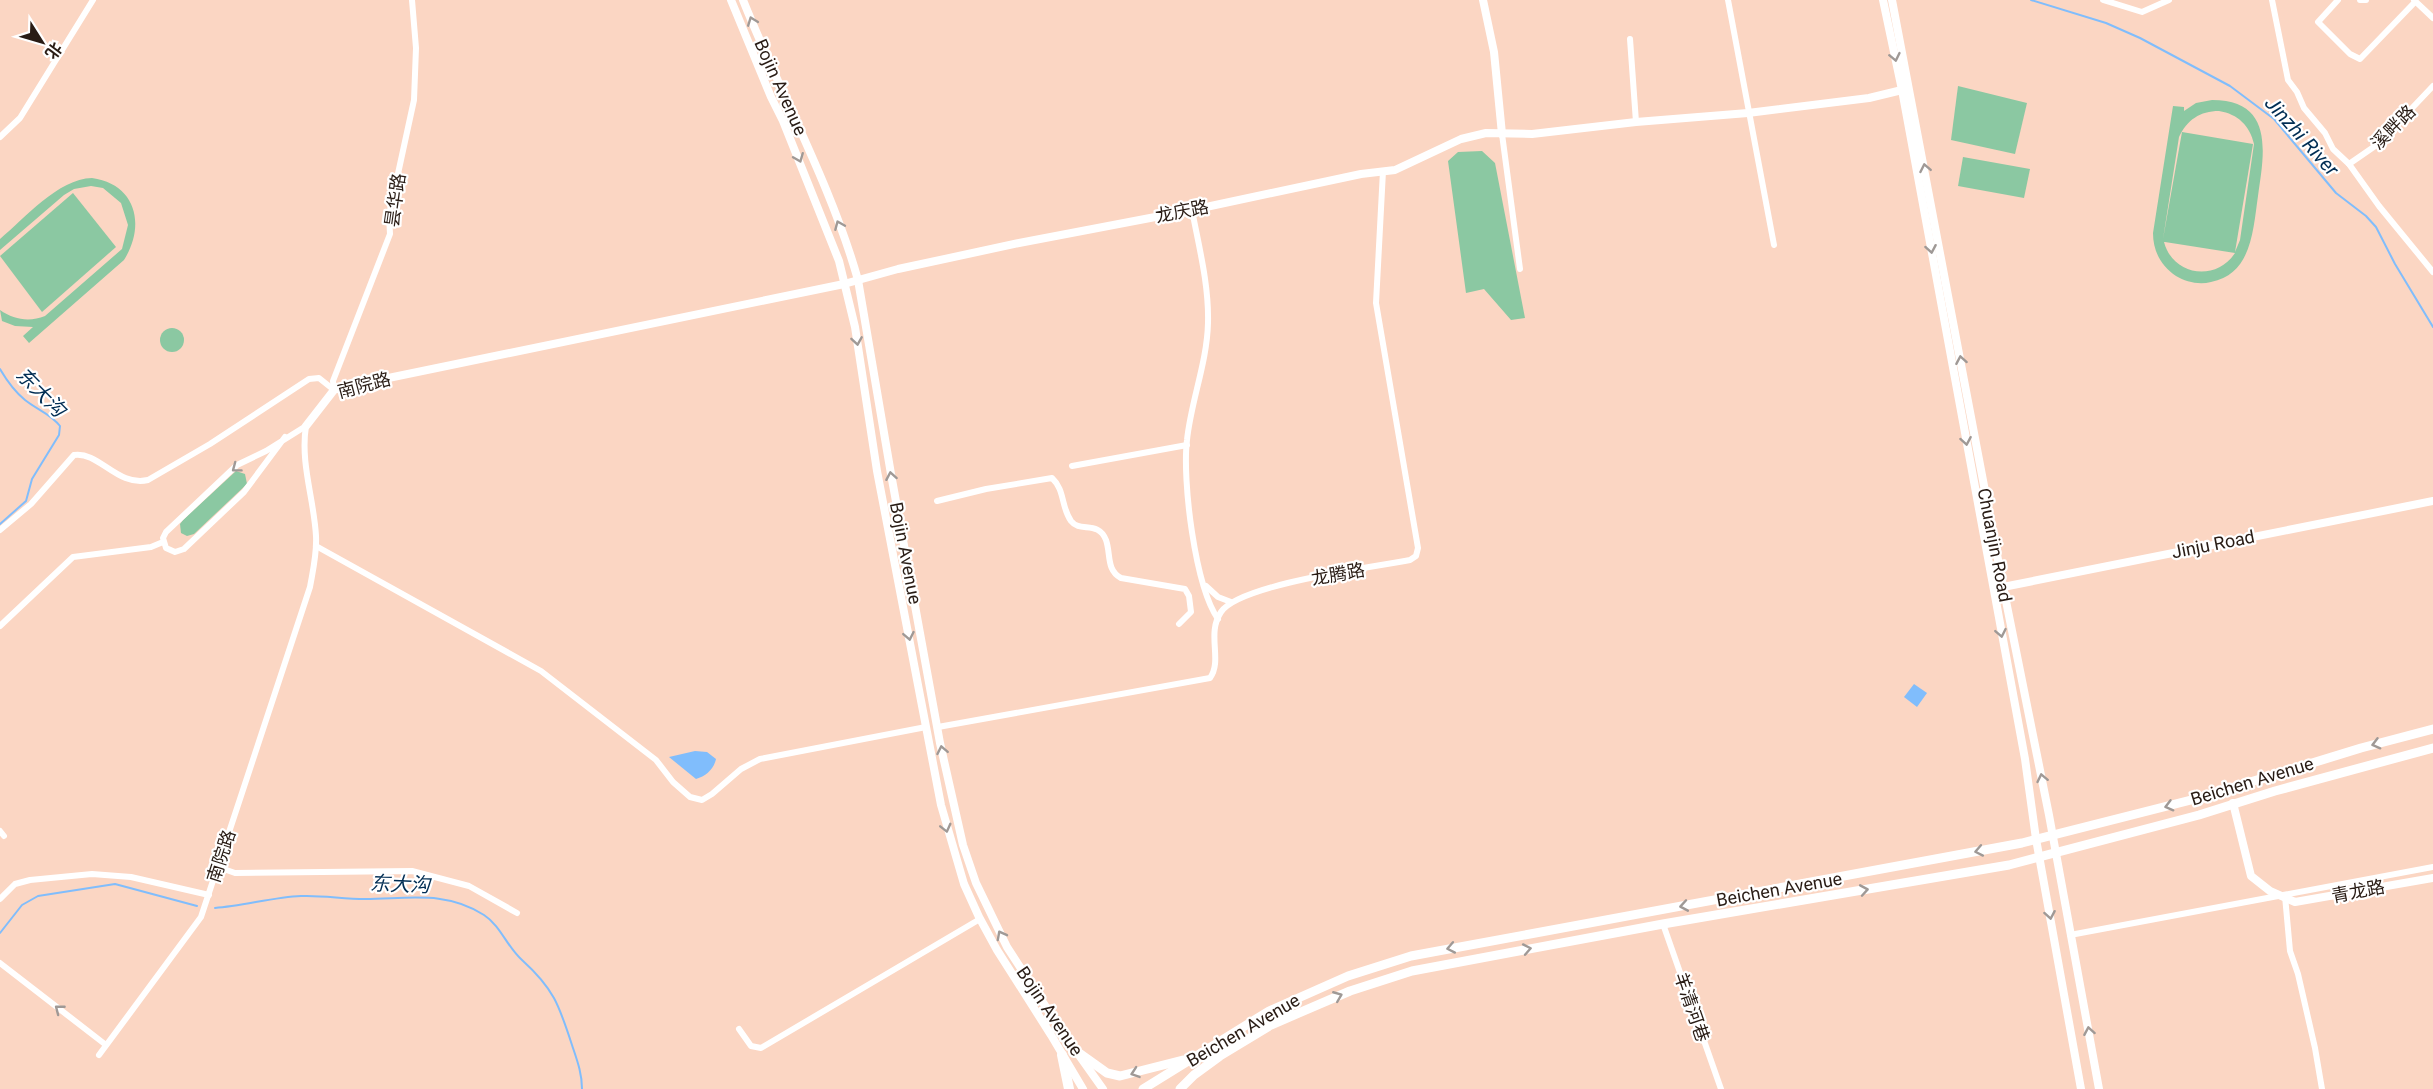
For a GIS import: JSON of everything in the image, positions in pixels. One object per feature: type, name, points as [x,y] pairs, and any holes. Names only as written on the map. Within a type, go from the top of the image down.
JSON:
[{"type":"highway","points":[[1062,1055],[1069,1089]]},
{"type":"main road","name":"Bojin Avenue","points":[[731,0],[826,225],[844,284],[855,327],[877,471],[951,845],[964,884],[980,919],[1083,1089]]},
{"type":"main road","name":"Bojin Avenue","points":[[743,0],[776,80],[796,117],[850,253],[858,280],[891,474],[953,807],[976,883],[1007,946],[1060,1030],[1079,1053],[1103,1089]]},
{"type":"main road","points":[[1483,0],[1494,52],[1502,134]]},
{"type":"main road","name":"Chuanjin Road","points":[[1883,0],[1902,90],[2025,759],[2039,857],[2081,1089]]},
{"type":"main road","name":"Chuanjin Road","points":[[1892,0],[2099,1089]]},
{"type":"main road","points":[[766,86],[774,85],[776,80]]},
{"type":"main road","name":"龙庆路","points":[[844,284],[1019,243],[1395,170],[1461,139],[1486,133],[1532,134],[1636,122],[1748,113],[1869,98],[1902,90]]},
{"type":"main road","name":"南院路","points":[[306,426],[334,390],[844,284]]},
{"type":"main road","name":"Jinju Road","points":[[1993,589],[2433,501]]},
{"type":"main road","name":"Beichen Avenue","points":[[1143,1089],[1269,1011],[1348,976],[1411,956],[2052,836],[2195,799],[2433,729]]},
{"type":"main road","name":"Beichen Avenue","points":[[1180,1089],[1194,1075],[1220,1056],[1271,1025],[1380,980],[1412,971],[1663,924],[2009,865],[2199,815],[2233,803],[2433,748]]},
{"type":"main road","points":[[2233,803],[2251,876],[2270,891],[2285,896]]},
{"type":"main road","name":"青龙路","points":[[2285,896],[2295,902],[2433,878]]},
{"type":"main road","points":[[1079,1053],[1107,1073],[1120,1076],[1191,1059]]},
{"type":"street","points":[[0,137],[20,118],[93,0]]},
{"type":"street","name":"昙华路","points":[[334,390],[333,381],[390,234],[389,215],[414,100],[416,66],[412,0]]},
{"type":"street","points":[[1728,0],[1774,245]]},
{"type":"street","points":[[2103,0],[2142,12],[2169,0]]},
{"type":"street","points":[[2127,9],[2131,0]]},
{"type":"street","points":[[2272,0],[2288,80],[2333,149],[2349,164],[2379,206],[2433,272]]},
{"type":"street","points":[[2338,0],[2318,22],[2350,54],[2361,59],[2414,1],[2433,18]]},
{"type":"street","points":[[2360,0],[2366,0]]},
{"type":"street","points":[[1630,39],[1636,122]]},
{"type":"street","name":"溪畔路","points":[[2349,164],[2378,144],[2433,86]]},
{"type":"street","points":[[1502,134],[1520,269]]},
{"type":"street","name":"龙腾路","points":[[1231,602],[1286,583],[1410,560],[1416,556],[1418,548],[1376,303],[1383,171]]},
{"type":"street","points":[[1192,210],[1207,291],[1208,324],[1187,445],[1194,542],[1210,607],[1218,619]]},
{"type":"street","points":[[0,530],[31,504],[74,455],[85,455],[127,479],[141,482],[210,444],[309,379],[319,378],[334,390]]},
{"type":"street","points":[[285,437],[244,492],[184,549],[171,552],[166,548],[163,542],[168,530],[237,465],[266,451],[285,437],[306,426]]},
{"type":"street","name":"南院路","points":[[99,1055],[201,917],[209,895],[310,587],[316,546],[303,445],[306,426]]},
{"type":"street","points":[[1071,466],[1187,445]]},
{"type":"street","points":[[937,501],[986,489],[1052,478],[1060,488],[1070,520],[1076,525],[1096,528],[1102,533],[1107,542],[1114,574],[1121,578],[1185,589],[1189,596],[1191,612],[1179,624]]},
{"type":"street","points":[[0,627],[73,557],[151,547],[163,542]]},
{"type":"street","points":[[316,546],[541,671],[656,760],[680,790],[696,800],[702,800],[712,794],[741,769],[760,759],[926,727]]},
{"type":"street","points":[[938,727],[1210,678],[1215,672],[1214,628],[1221,612],[1231,602],[1211,592],[1203,582]]},
{"type":"street","points":[[218,867],[235,873],[412,871],[468,886],[516,913]]},
{"type":"street","points":[[2070,935],[2433,867]]},
{"type":"street","points":[[0,899],[15,884],[30,880],[92,874],[131,877],[209,895]]},
{"type":"street","points":[[2285,896],[2290,951],[2298,974],[2322,1089]]},
{"type":"street","points":[[739,1029],[751,1046],[762,1048],[980,919]]},
{"type":"street","name":"羊清河巷","points":[[1663,924],[1721,1089]]},
{"type":"street","points":[[0,963],[106,1045]]},
{"type":"green space","points":[[1958,86],[2027,103],[2015,154],[1951,140]]},
{"type":"green space","points":[[2212,100],[2232,102],[2247,109],[2256,119],[2263,147],[2254,223],[2248,249],[2235,270],[2225,277],[2202,283],[2180,278],[2166,268],[2156,252],[2153,240],[2173,106],[2184,107],[2184,111],[2196,103]],"holes":[[[2219,111],[2232,115],[2242,122],[2250,132],[2254,144],[2240,240],[2235,252],[2253,144],[2182,132],[2163,239],[2179,137],[2182,131],[2190,121],[2200,115]],[[2165,242],[2235,253],[2217,268],[2196,271],[2176,262]]]},
{"type":"green space","points":[[1482,151],[1495,163],[1525,318],[1511,320],[1484,289],[1466,293],[1448,161],[1458,152]]},
{"type":"green space","points":[[1963,157],[2030,169],[2024,198],[1958,186]]},
{"type":"green space","points":[[92,178],[119,188],[127,197],[133,208],[135,220],[131,247],[124,260],[29,343],[23,336],[33,327],[15,326],[2,321],[0,310],[22,319],[45,316],[122,249],[128,225],[121,203],[103,188],[91,186],[74,189],[64,195],[0,250],[0,239],[55,192],[79,180]]},
{"type":"green space","points":[[73,193],[116,247],[42,312],[0,256]]},
{"type":"green space","points":[[172,328],[180,332],[184,340],[180,348],[172,352],[164,348],[160,340],[164,332]]},
{"type":"green space","points":[[236,471],[245,474],[247,484],[194,534],[187,536],[181,533],[180,524],[183,520]]},
{"type":"water","points":[[1914,684],[1927,693],[1917,707],[1904,697]]},
{"type":"water","points":[[695,751],[707,752],[716,759],[709,772],[696,779],[669,757]]},
{"type":"waterway","name":"Jinzhi River","points":[[2031,0],[2106,23],[2140,38],[2230,86],[2274,119],[2336,193],[2366,216],[2376,227],[2395,264],[2433,327]]},
{"type":"waterway","name":"东大沟","points":[[0,369],[21,397],[60,426],[59,435],[32,479],[26,501],[0,524]]},
{"type":"waterway","name":"东大沟","points":[[0,933],[22,905],[38,896],[115,884],[197,906]]},
{"type":"waterway","name":"东大沟","points":[[215,908],[309,896],[441,899],[470,907],[495,925],[554,998],[579,1067],[582,1089]]}]
